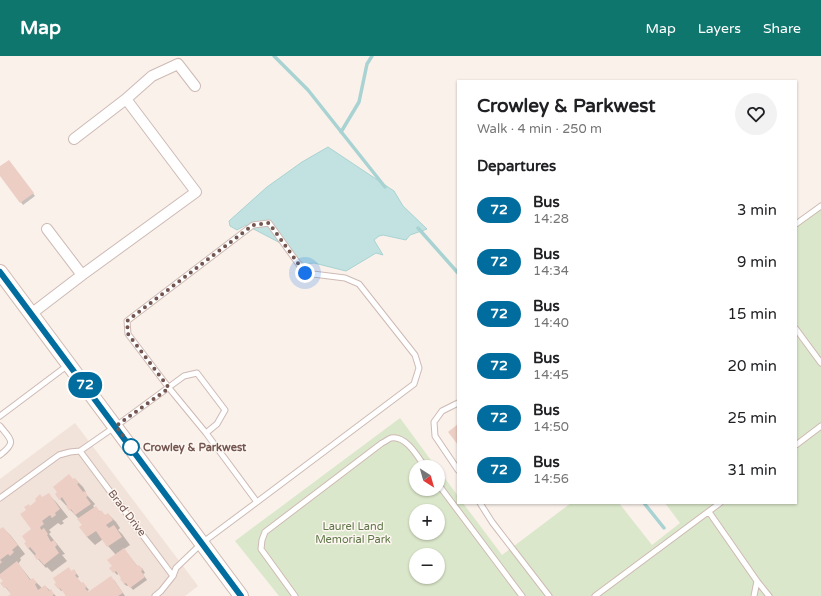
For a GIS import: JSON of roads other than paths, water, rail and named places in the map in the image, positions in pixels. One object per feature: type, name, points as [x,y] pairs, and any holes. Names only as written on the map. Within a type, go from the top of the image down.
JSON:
[{"type":"main road","points":[[0,272],[241,596]]},
{"type":"street","points":[[74,139],[126,99],[152,76],[178,64],[195,86]]},
{"type":"street","points":[[31,314],[196,192],[126,99]]},
{"type":"street","points":[[47,229],[82,275]]},
{"type":"lane","points":[[797,223],[821,206]]},
{"type":"lane","points":[[155,596],[173,576],[176,568],[202,543],[257,502],[414,384],[419,368],[415,354],[359,284],[345,278],[305,273],[269,223],[253,225],[127,321],[128,334],[169,388],[206,433],[257,502]]},
{"type":"lane","points":[[797,330],[821,363]]},
{"type":"lane","points":[[0,416],[69,365]]},
{"type":"lane","points":[[0,498],[59,455],[80,451],[184,376],[197,373],[224,410],[217,424],[206,433]]},
{"type":"lane","points":[[457,404],[442,412],[434,422],[435,436],[457,469]]},
{"type":"lane","points":[[0,426],[10,440],[11,444],[9,448],[0,455]]},
{"type":"lane","points":[[797,444],[821,426]]},
{"type":"lane","points":[[295,596],[261,548],[265,532],[382,443],[392,438],[402,440],[408,444],[420,460]]},
{"type":"lane","name":"Brad Drive","points":[[80,451],[173,576]]},
{"type":"lane","points":[[445,493],[522,596]]},
{"type":"lane","points":[[481,504],[492,522],[550,596]]},
{"type":"lane","points":[[595,596],[719,504]]},
{"type":"lane","points":[[709,512],[756,581],[769,596]]},
{"type":"lane","points":[[754,596],[756,581]]},
{"type":"water","points":[[328,147],[394,191],[403,206],[427,229],[410,235],[406,240],[383,235],[379,236],[374,240],[383,255],[376,253],[346,271],[314,263],[304,264],[286,246],[246,225],[237,230],[230,226],[229,221],[267,187],[302,162]]},
{"type":"waterway","points":[[274,56],[308,90],[385,187]]},
{"type":"waterway","points":[[341,132],[359,102],[367,64],[372,56]]},
{"type":"waterway","points":[[418,228],[457,272]]},
{"type":"waterway","points":[[645,504],[664,528]]},
{"type":"place","name":"Crowley & Parkwest","points":[[131,447]]},
{"type":"park label","name":"Laurel Land Memorial Park","points":[[353,532]]}]
